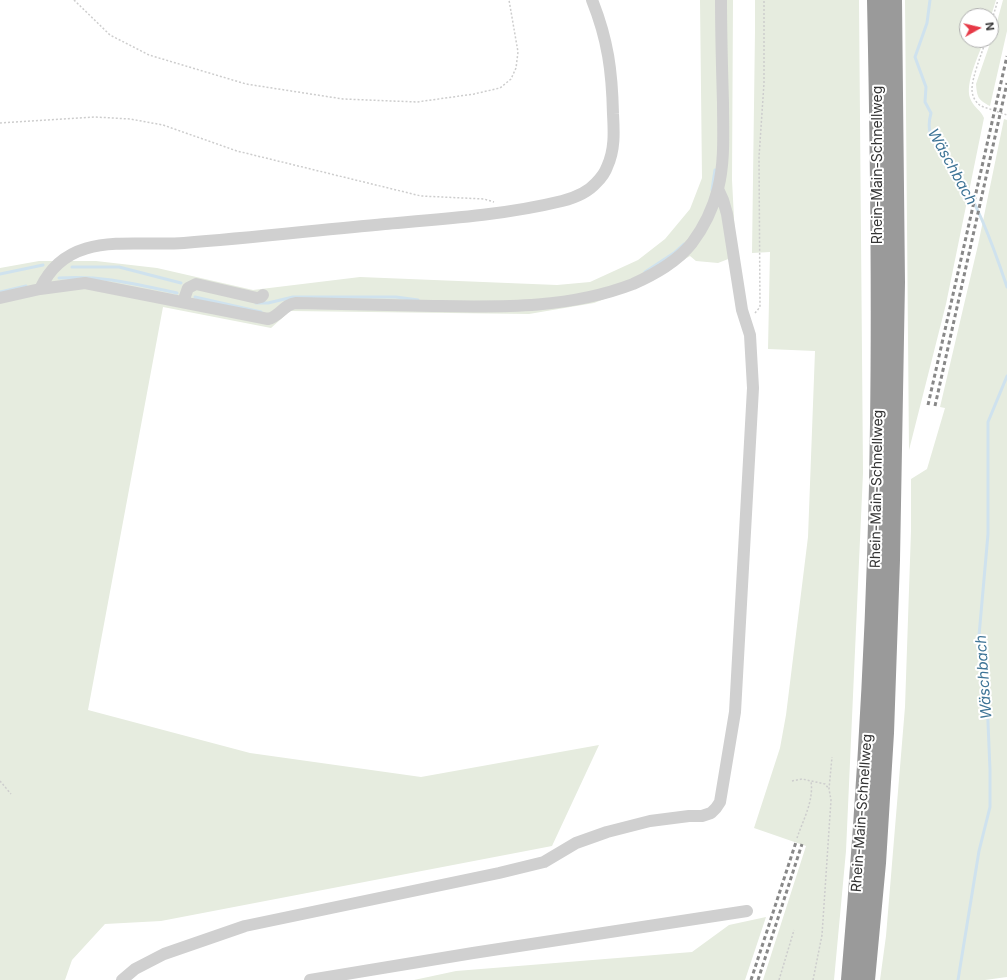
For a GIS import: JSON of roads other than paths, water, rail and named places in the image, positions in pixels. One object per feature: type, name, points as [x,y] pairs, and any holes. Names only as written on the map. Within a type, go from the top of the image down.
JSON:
[{"type":"highway","name":"Rhein-Main-Schnellweg","points":[[858,978],[879,425],[876,0]]},
{"type":"highway","name":"Rhein-Main-Schnellweg","points":[[858,978],[876,863],[885,733],[891,568],[896,282],[892,0]]},
{"type":"lane","points":[[40,289],[49,272],[63,259],[78,251],[104,244],[182,243],[449,218],[514,210],[563,200],[582,194],[595,184],[607,168],[614,138],[610,68],[606,38],[592,0]]},
{"type":"lane","points":[[0,298],[40,289],[85,283],[268,319],[277,316],[288,305],[296,303],[490,307],[532,306],[573,301],[627,286],[654,274],[674,260],[692,243],[710,212],[718,189],[724,149],[721,0]]},
{"type":"lane","points":[[122,980],[135,969],[164,954],[245,926],[499,873],[544,862],[576,843],[607,832],[650,821],[689,816],[702,816],[711,813],[716,808],[720,802],[736,712],[753,388],[750,335],[742,310],[724,200],[718,189]]},
{"type":"lane","points":[[183,302],[188,288],[196,284],[257,298],[263,295]]},
{"type":"lane","points":[[310,980],[747,911]]},
{"type":"waterway","name":"Wäschbach","points":[[930,0],[927,23],[915,57],[926,87],[925,102],[931,113],[929,128],[933,138],[949,158],[975,204],[1007,287]]},
{"type":"waterway","points":[[712,190],[715,170]]},
{"type":"waterway","points":[[645,272],[674,253],[684,244]]},
{"type":"waterway","points":[[0,274],[43,265]]},
{"type":"waterway","points":[[72,267],[119,267],[181,283]]},
{"type":"waterway","points":[[59,278],[75,277],[105,279],[177,293]]},
{"type":"waterway","points":[[0,292],[26,286]]},
{"type":"waterway","points":[[195,297],[261,312]]},
{"type":"waterway","points":[[256,303],[268,303],[293,297],[396,297],[418,300]]},
{"type":"waterway","name":"Wäschbach","points":[[958,980],[979,851],[990,807],[986,675],[978,647],[988,534],[988,422],[1007,376]]},
{"type":"railway","points":[[928,405],[1007,56]]},
{"type":"railway","points":[[935,406],[1007,83]]},
{"type":"railway","points":[[751,980],[796,842]]},
{"type":"railway","points":[[758,980],[802,844]]}]
